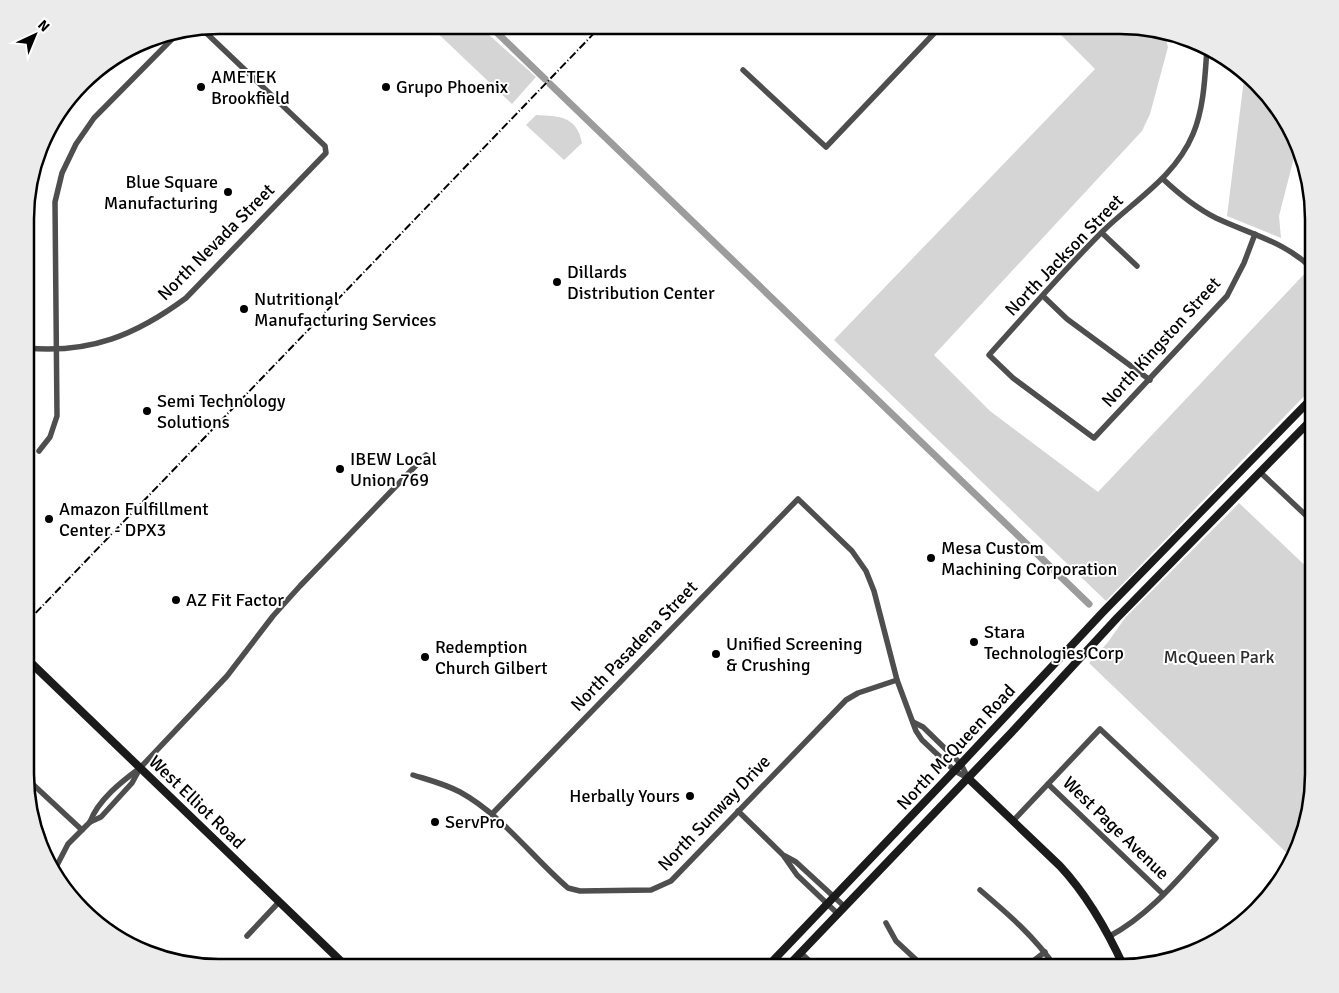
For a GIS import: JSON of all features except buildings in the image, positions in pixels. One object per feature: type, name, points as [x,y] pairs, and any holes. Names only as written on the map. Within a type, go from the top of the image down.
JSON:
[{"type":"main road","name":"North McQueen Road","points":[[775,959],[961,764],[1102,612],[1305,405]]},
{"type":"main road","name":"North McQueen Road","points":[[795,959],[968,778],[1113,622],[1305,426]]},
{"type":"main road","points":[[1208,506],[1218,516]]},
{"type":"main road","points":[[1102,612],[1113,622]]},
{"type":"main road","name":"West Elliot Road","points":[[34,666],[339,959]]},
{"type":"main road","points":[[968,778],[1072,879],[1095,910],[1120,959]]},
{"type":"street","name":"North Nevada Street","points":[[34,348],[56,349],[85,346],[113,339],[140,328],[168,312],[186,298],[326,152],[325,146],[207,34]]},
{"type":"street","points":[[743,70],[826,147],[933,34]]},
{"type":"street","points":[[39,451],[50,437],[57,416],[55,202],[62,173],[76,144],[94,118],[170,40]]},
{"type":"street","name":"North Jackson Street","points":[[1094,438],[1013,378],[989,355],[1102,233],[1163,179],[1183,154],[1193,134],[1200,110],[1206,55]]},
{"type":"street","points":[[1163,179],[1184,198],[1215,217],[1275,242],[1294,253],[1305,262]]},
{"type":"street","points":[[1102,233],[1137,266]]},
{"type":"street","name":"North Kingston Street","points":[[1094,438],[1227,296],[1244,263],[1255,234]]},
{"type":"street","points":[[1043,296],[1067,319],[1150,380]]},
{"type":"street","points":[[58,864],[68,844],[90,822],[101,817],[132,783],[140,768],[227,676],[273,616],[300,586],[426,455]]},
{"type":"street","points":[[1261,472],[1305,514]]},
{"type":"street","name":"North Pasadena Street","points":[[492,814],[798,499],[852,551],[866,570],[874,591],[897,680]]},
{"type":"street","points":[[897,680],[916,731],[922,740],[954,771],[968,778]]},
{"type":"street","name":"North Sunway Drive","points":[[413,775],[460,792],[492,814],[568,888],[580,891],[651,890],[671,881],[846,700],[858,693],[897,680]]},
{"type":"street","points":[[913,722],[923,727],[961,764],[968,778]]},
{"type":"street","points":[[1013,821],[1100,729],[1216,838],[1142,916],[1110,936]]},
{"type":"street","name":"West Page Avenue","points":[[1048,784],[1163,894]]},
{"type":"street","points":[[34,785],[82,830]]},
{"type":"street","points":[[738,811],[783,855],[797,875],[838,914]]},
{"type":"street","points":[[783,855],[796,862],[845,907]]},
{"type":"street","points":[[980,890],[1022,926],[1050,959]]},
{"type":"street","points":[[247,936],[279,902]]},
{"type":"street","points":[[886,923],[896,941],[915,959]]},
{"type":"street","points":[[1036,959],[1045,952]]},
{"type":"street","points":[[798,956],[803,959]]},
{"type":"green space","points":[[438,34],[488,34],[536,77],[512,104]]},
{"type":"green space","points":[[1060,34],[1132,34],[1166,39],[1168,47],[1150,114],[1142,131],[934,355],[990,411],[1098,492],[1305,273],[1305,395],[1106,601],[834,340],[1095,69]]},
{"type":"green space","points":[[1244,82],[1274,116],[1294,157],[1279,216],[1281,238],[1227,216]]},
{"type":"green space","points":[[536,115],[566,119],[576,127],[582,143],[564,160],[526,125]]},
{"type":"green space","name":"McQueen Park","points":[[1239,503],[1305,565],[1305,786],[1299,822],[1287,853],[1089,663],[1108,642],[1125,618]]},
{"type":"waterway","points":[[498,34],[545,79]]},
{"type":"waterway","points":[[550,84],[1089,604]]},
{"type":"railway","points":[[34,615],[593,34]]},
{"type":"place","name":"AMETEK Brookfield","points":[[201,87]]},
{"type":"place","name":"Grupo Phoenix","points":[[386,87]]},
{"type":"place","name":"Blue Square Manufacturing","points":[[228,192]]},
{"type":"place","name":"Dillards Distribution Center","points":[[557,282]]},
{"type":"place","name":"Nutritional Manufacturing Services","points":[[244,309]]},
{"type":"place","name":"Semi Technology Solutions","points":[[147,411]]},
{"type":"place","name":"IBEW Local Union 769","points":[[340,469]]},
{"type":"place","name":"Amazon Fulfillment Center - DPX3","points":[[49,519]]},
{"type":"place","name":"Mesa Custom Machining Corporation","points":[[931,558]]},
{"type":"place","name":"AZ Fit Factor","points":[[176,600]]},
{"type":"place","name":"Stara Technologies Corp","points":[[974,642]]},
{"type":"place","name":"Unified Screening & Crushing","points":[[716,654]]},
{"type":"place","name":"Redemption Church Gilbert","points":[[425,657]]},
{"type":"place","name":"Herbally Yours","points":[[690,796]]},
{"type":"place","name":"ServPro","points":[[435,822]]}]
